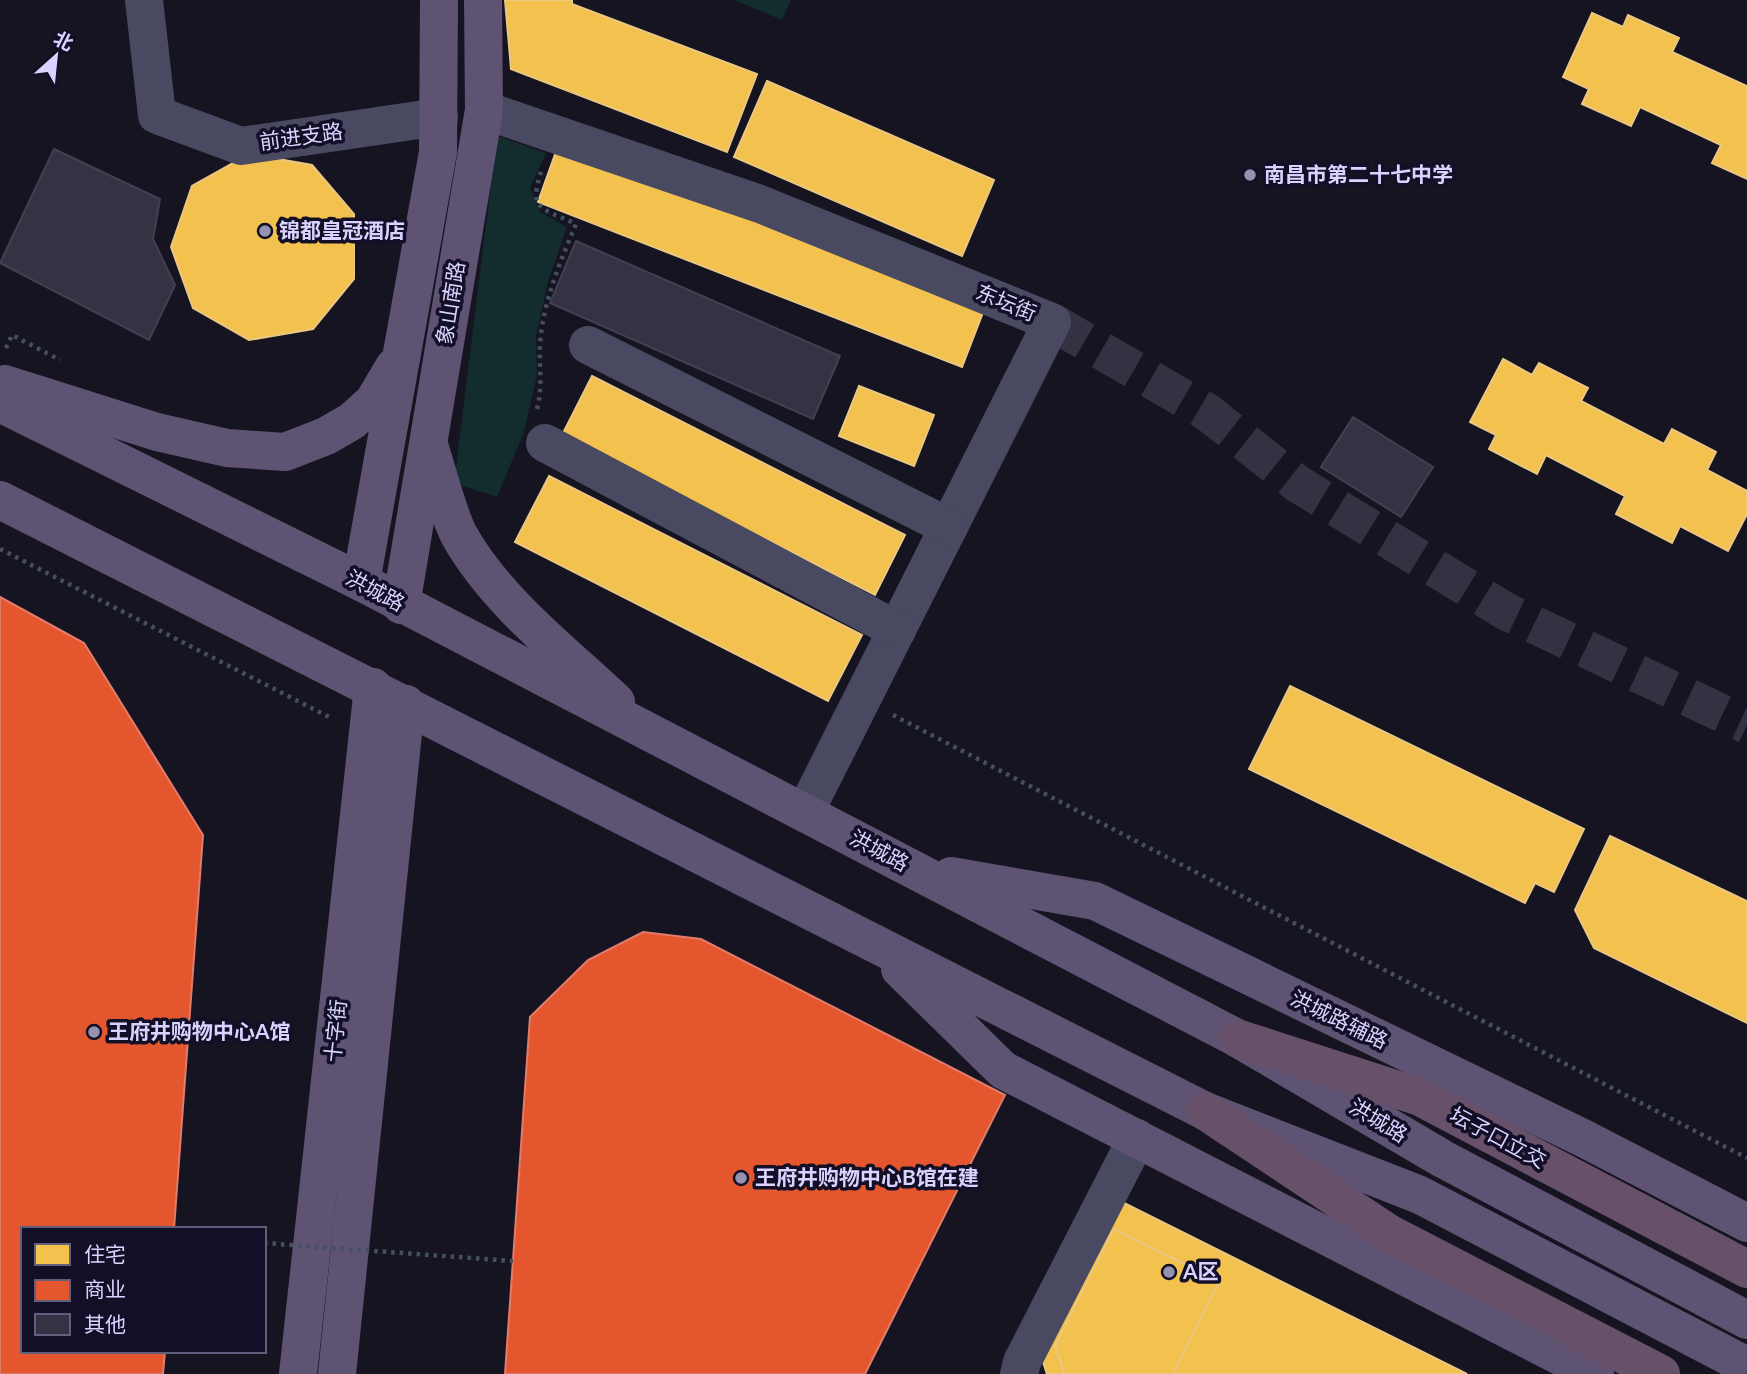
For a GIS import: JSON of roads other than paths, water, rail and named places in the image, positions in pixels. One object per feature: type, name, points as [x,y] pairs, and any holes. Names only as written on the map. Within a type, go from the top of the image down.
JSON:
[{"type":"highway","name":"坛子口立交","points":[[1237,1038],[1420,1097],[1747,1269]]},
{"type":"highway","points":[[1205,1111],[1390,1234],[1661,1374]]},
{"type":"main road","name":"象山南路","points":[[361,582],[438,152],[439,0]]},
{"type":"main road","name":"象山南路","points":[[401,605],[484,110],[483,0]]},
{"type":"main road","points":[[0,383],[157,432],[227,448],[285,452],[326,436],[352,421],[374,401],[402,353]]},
{"type":"main road","name":"洪城路","points":[[0,403],[361,582],[1237,1038],[1443,1159],[1747,1320]]},
{"type":"main road","points":[[428,442],[458,533],[487,575],[511,603],[648,732]]},
{"type":"main road","points":[[0,500],[390,695],[1205,1111],[1420,1195],[1747,1366]]},
{"type":"main road","name":"十字街","points":[[298,1374],[368,737],[390,695]]},
{"type":"main road","name":"十字街","points":[[337,1374],[390,695]]},
{"type":"main road","name":"洪城路辅路","points":[[914,869],[1095,901],[1585,1139],[1747,1223]]},
{"type":"main road","points":[[874,942],[1003,1070],[1595,1374]]},
{"type":"street","name":"前进支路","points":[[144,0],[157,115],[241,146],[439,117]]},
{"type":"street","name":"东坛街","points":[[484,110],[760,204],[1052,322],[805,812]]},
{"type":"street","points":[[588,345],[949,527]]},
{"type":"street","points":[[545,443],[897,630]]},
{"type":"street","points":[[1019,1374],[1022,1362],[1137,1138]]},
{"type":"tunnel","points":[[1052,322],[1207,412],[1298,484],[1507,612],[1747,725]]},
{"type":"place","name":"南昌市第二十七中学","points":[[1250,175]]},
{"type":"place","name":"锦都皇冠酒店","points":[[265,231]]},
{"type":"place","name":"王府井购物中心A馆","points":[[94,1032]]},
{"type":"place","name":"王府井购物中心B馆在建","points":[[741,1178]]},
{"type":"place","name":"A区","points":[[1169,1272]]}]
